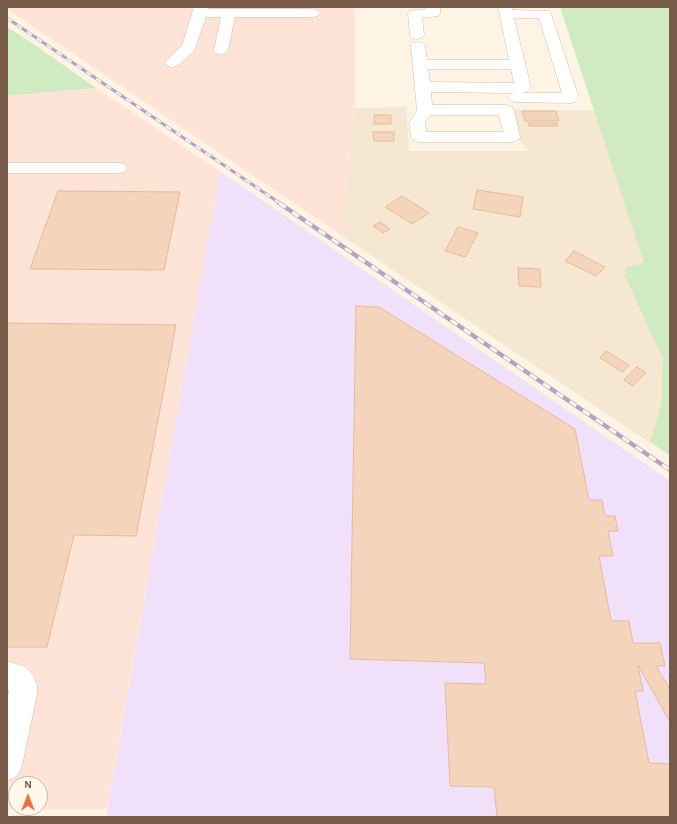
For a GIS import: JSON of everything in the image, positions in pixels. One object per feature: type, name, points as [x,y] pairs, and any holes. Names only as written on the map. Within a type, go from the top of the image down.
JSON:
[{"type":"lane","points":[[422,87],[515,98],[571,98],[545,14],[506,10],[517,64],[515,98],[512,137],[419,137],[417,123],[425,110],[422,87],[417,40],[415,14],[433,13],[433,7]]},
{"type":"lane","points":[[172,63],[189,48],[200,10],[229,13],[314,13]]},
{"type":"lane","points":[[221,50],[229,13]]},
{"type":"lane","points":[[420,65],[517,64]]},
{"type":"lane","points":[[425,110],[515,98]]},
{"type":"lane","points":[[7,168],[118,168]]},
{"type":"lane","points":[[7,675],[16,677],[23,685],[23,694],[9,751]]},
{"type":"shaded area","points":[[7,7],[355,7],[355,108],[341,235],[7,9]]},
{"type":"shaded area","points":[[96,88],[220,171],[107,809],[48,809],[48,776],[8,776],[7,809],[7,96]]},
{"type":"shaded area","points":[[406,107],[409,151],[529,151],[518,139],[511,110],[596,110],[670,330],[670,424],[650,443],[341,235],[355,108]]},
{"type":"shaded area","points":[[220,171],[670,481],[670,817],[106,817]]},
{"type":"green space","points":[[560,7],[670,7],[670,456],[650,442],[662,402],[663,359],[625,276],[626,267],[644,263]]},
{"type":"green space","points":[[7,27],[32,43],[96,88],[7,96]]},
{"type":"building","points":[[522,111],[556,111],[559,121],[525,121]]},
{"type":"building","points":[[374,115],[391,115],[391,124],[374,124]]},
{"type":"building","points":[[528,123],[557,123],[558,126],[529,126]]},
{"type":"building","points":[[373,132],[394,132],[394,141],[374,141]]},
{"type":"building","points":[[477,190],[523,197],[520,217],[473,209]]},
{"type":"building","points":[[58,191],[180,192],[164,270],[30,269]]},
{"type":"building","points":[[402,196],[429,213],[412,224],[385,207]]},
{"type":"building","points":[[380,222],[390,229],[383,233],[373,226]]},
{"type":"building","points":[[458,227],[478,233],[465,257],[445,251]]},
{"type":"building","points":[[574,251],[605,267],[596,276],[565,261]]},
{"type":"building","points":[[518,268],[540,269],[541,287],[519,286]]},
{"type":"building","points":[[356,306],[379,307],[575,429],[589,500],[602,500],[605,516],[615,516],[618,531],[608,531],[613,556],[599,556],[611,621],[629,621],[633,643],[660,643],[665,666],[656,666],[670,689],[670,722],[638,665],[643,691],[635,691],[649,763],[670,764],[670,817],[497,817],[494,787],[450,786],[445,683],[486,684],[484,663],[350,659]]},
{"type":"building","points":[[7,323],[176,325],[136,536],[74,535],[47,647],[7,647]]},
{"type":"building","points":[[606,351],[629,365],[623,372],[600,358]]},
{"type":"building","points":[[637,367],[646,373],[633,386],[624,380]]},
{"type":"railway","points":[[7,18],[281,204]]},
{"type":"railway","points":[[279,203],[670,470]]}]
